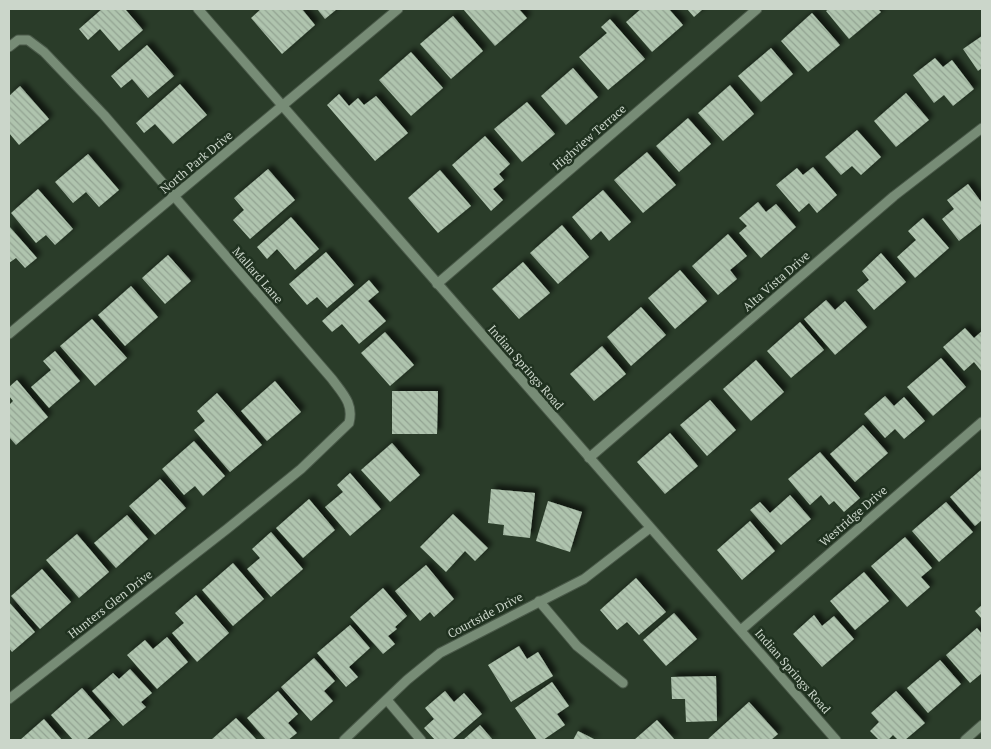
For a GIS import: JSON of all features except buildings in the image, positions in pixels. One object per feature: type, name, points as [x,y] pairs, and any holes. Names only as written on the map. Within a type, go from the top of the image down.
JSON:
[{"type":"street","name":"Indian Springs Road","points":[[198,9],[836,740]]},
{"type":"street","name":"North Park Drive","points":[[9,334],[398,9]]},
{"type":"street","name":"Highview Terrace","points":[[437,284],[757,9]]},
{"type":"street","name":"Mallard Lane","points":[[9,47],[18,40],[28,40],[44,52],[104,115],[332,379],[349,402],[352,413],[349,423],[301,469],[227,529]]},
{"type":"street","name":"Alta Vista Drive","points":[[589,458],[894,196],[982,128]]},
{"type":"street","name":"Westridge Drive","points":[[741,630],[982,422]]},
{"type":"street","name":"Courtside Drive","points":[[344,740],[407,680],[440,653],[584,578],[650,528]]},
{"type":"street","name":"Hunters Glen Drive","points":[[9,699],[227,529]]},
{"type":"street","points":[[539,601],[577,646],[623,683]]},
{"type":"street","points":[[387,700],[421,740]]},
{"type":"street","points":[[965,740],[982,725]]}]
